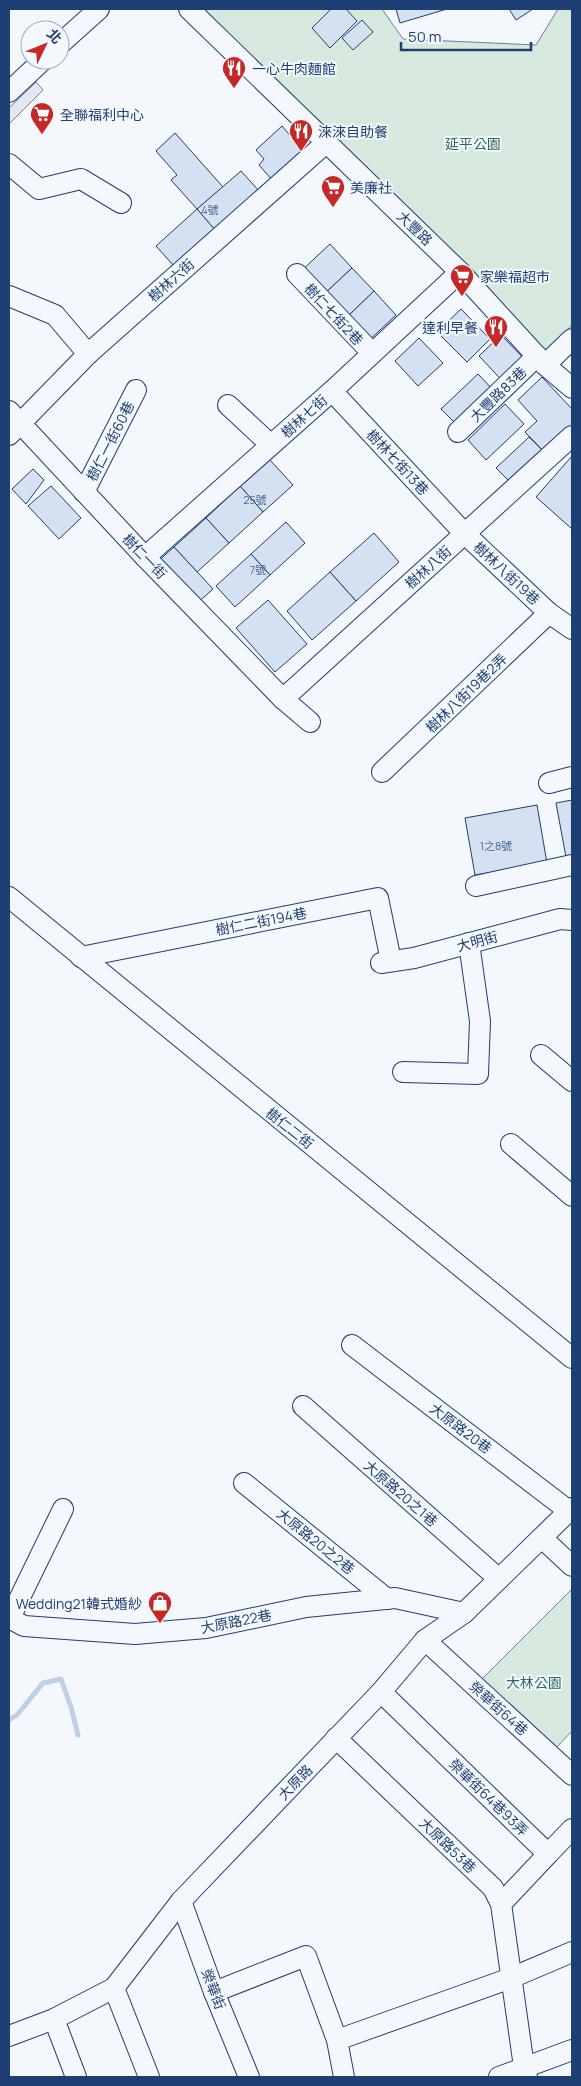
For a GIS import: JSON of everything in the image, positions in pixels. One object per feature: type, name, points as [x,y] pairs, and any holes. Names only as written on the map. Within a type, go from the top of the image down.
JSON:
[{"type":"street","points":[[70,35],[99,9]]},
{"type":"street","name":"大豐路","points":[[189,9],[460,272],[541,360],[572,388]]},
{"type":"street","points":[[9,92],[32,70]]},
{"type":"street","name":"樹林六街","points":[[12,423],[327,142]]},
{"type":"street","points":[[9,164],[39,189],[81,179],[122,203]]},
{"type":"street","name":"樹林七街","points":[[145,557],[332,391],[460,272]]},
{"type":"street","name":"樹仁七街2巷","points":[[297,274],[372,353]]},
{"type":"street","points":[[9,296],[55,315],[88,354]]},
{"type":"street","name":"大豐路83巷","points":[[458,432],[541,360],[572,339]]},
{"type":"street","name":"樹仁一街60巷","points":[[84,492],[136,390]]},
{"type":"street","name":"樹林七街13巷","points":[[332,391],[464,533]]},
{"type":"street","points":[[228,404],[271,445]]},
{"type":"street","name":"樹仁一街","points":[[12,423],[84,492],[283,699],[310,722]]},
{"type":"street","name":"樹林八街","points":[[283,699],[572,436]]},
{"type":"street","name":"樹林八街19巷","points":[[464,533],[550,613],[572,629]]},
{"type":"street","name":"樹林八街19巷2弄","points":[[382,772],[550,613]]},
{"type":"street","points":[[550,783],[572,777]]},
{"type":"street","points":[[476,886],[572,865]]},
{"type":"street","name":"樹仁二街","points":[[9,897],[572,1358]]},
{"type":"street","name":"樹仁二街194巷","points":[[81,957],[378,898],[386,962]]},
{"type":"street","name":"大明街","points":[[386,962],[560,919],[572,920]]},
{"type":"street","points":[[404,1072],[478,1074],[480,1021],[469,943]]},
{"type":"street","points":[[541,1055],[572,1081]]},
{"type":"street","points":[[511,1144],[572,1196]]},
{"type":"street","name":"大原路20巷","points":[[352,1345],[571,1509]]},
{"type":"street","name":"大原路20之1巷","points":[[302,1406],[499,1579]]},
{"type":"street","name":"大原路20之2巷","points":[[244,1483],[387,1599]]},
{"type":"street","points":[[9,1618],[63,1509]]},
{"type":"street","name":"大原路","points":[[9,2036],[54,2019],[114,1988],[181,1901],[381,1692],[425,1640],[464,1613],[571,1509]]},
{"type":"street","points":[[542,1538],[572,1566]]},
{"type":"street","name":"大原路22巷","points":[[9,1618],[24,1626],[135,1634],[206,1628],[306,1607],[395,1598],[464,1613]]},
{"type":"street","name":"榮華街64巷","points":[[425,1640],[572,1775]]},
{"type":"street","name":"榮華街64巷93弄","points":[[381,1692],[548,1854]]},
{"type":"street","name":"大原路53巷","points":[[336,1738],[493,1888],[501,1904],[526,2072]]},
{"type":"street","points":[[501,1904],[572,1829]]},
{"type":"street","name":"榮華街","points":[[181,1901],[214,1992],[249,2077]]},
{"type":"street","points":[[337,2040],[511,1978],[572,1952]]},
{"type":"street","points":[[214,1992],[306,1956],[337,2040],[344,2077]]},
{"type":"street","points":[[114,1988],[149,2077]]},
{"type":"street","points":[[54,2019],[76,2077]]},
{"type":"street","points":[[500,2077],[526,2072],[572,2050]]},
{"type":"green space","name":"延平公園","points":[[194,9],[382,9],[403,39],[536,45],[558,9],[572,9],[572,325],[546,353]]},
{"type":"green space","name":"大林公園","points":[[572,1589],[572,1731],[553,1751],[478,1683]]},
{"type":"shaded area","points":[[36,82],[43,90],[9,124],[9,108]]},
{"type":"building","points":[[331,9],[346,9],[357,21],[330,48],[312,28]]},
{"type":"building","points":[[396,9],[447,9],[400,23]]},
{"type":"building","points":[[509,9],[533,9],[516,20]]},
{"type":"building","points":[[362,20],[373,32],[353,50],[342,38]]},
{"type":"building","points":[[282,126],[307,155],[273,181],[259,165],[264,159],[256,150]]},
{"type":"building","points":[[175,133],[223,187],[197,209],[171,180],[177,175],[156,151]]},
{"type":"building","points":[[241,171],[259,191],[215,230],[197,209]]},
{"type":"building","points":[[197,209],[215,230],[174,266],[156,246]]},
{"type":"building","points":[[330,244],[352,268],[321,297],[299,273]]},
{"type":"building","points":[[352,268],[374,291],[343,321],[321,297]]},
{"type":"building","points":[[374,291],[396,315],[365,344],[343,321]]},
{"type":"building","points":[[461,309],[490,339],[467,362],[437,332]]},
{"type":"building","points":[[501,335],[534,369],[511,390],[479,356]]},
{"type":"building","points":[[419,338],[443,363],[418,386],[395,361]]},
{"type":"building","points":[[478,374],[495,392],[459,427],[441,409]]},
{"type":"building","points":[[542,377],[572,409],[572,434],[549,457],[525,432],[537,421],[518,400]]},
{"type":"building","points":[[505,404],[524,424],[486,460],[468,440]]},
{"type":"building","points":[[529,437],[549,457],[516,488],[496,468]]},
{"type":"building","points":[[572,456],[572,529],[536,497]]},
{"type":"building","points":[[269,459],[293,485],[263,512],[240,486]]},
{"type":"building","points":[[33,469],[44,480],[26,504],[12,489]]},
{"type":"building","points":[[51,486],[81,518],[59,539],[28,506]]},
{"type":"building","points":[[240,486],[263,512],[229,543],[206,518]]},
{"type":"building","points":[[206,518],[229,543],[197,572],[174,547]]},
{"type":"building","points":[[286,522],[305,543],[270,575],[251,554]]},
{"type":"building","points":[[374,533],[399,562],[356,601],[330,572]]},
{"type":"building","points":[[174,547],[213,589],[195,605],[156,563]]},
{"type":"building","points":[[251,554],[270,575],[235,607],[216,586]]},
{"type":"building","points":[[330,572],[356,601],[312,640],[287,611]]},
{"type":"building","points":[[268,600],[307,644],[275,672],[236,628]]},
{"type":"building","points":[[572,800],[572,856],[566,857],[556,803]]},
{"type":"building","points":[[537,805],[547,863],[475,875],[465,818]]},
{"type":"waterway","points":[[9,1720],[17,1715],[43,1683],[61,1679],[78,1735]]},
{"type":"place","name":"一心牛肉麵館","points":[[234,89]]},
{"type":"place","name":"全聯福利中心","points":[[42,135]]},
{"type":"place","name":"淶淶自助餐","points":[[301,152]]},
{"type":"place","name":"美廉社","points":[[333,208]]},
{"type":"place","name":"家樂福超市","points":[[462,297]]},
{"type":"place","name":"達利早餐","points":[[496,348]]},
{"type":"place","name":"Wedding21韓式婚紗","points":[[160,1624]]}]
